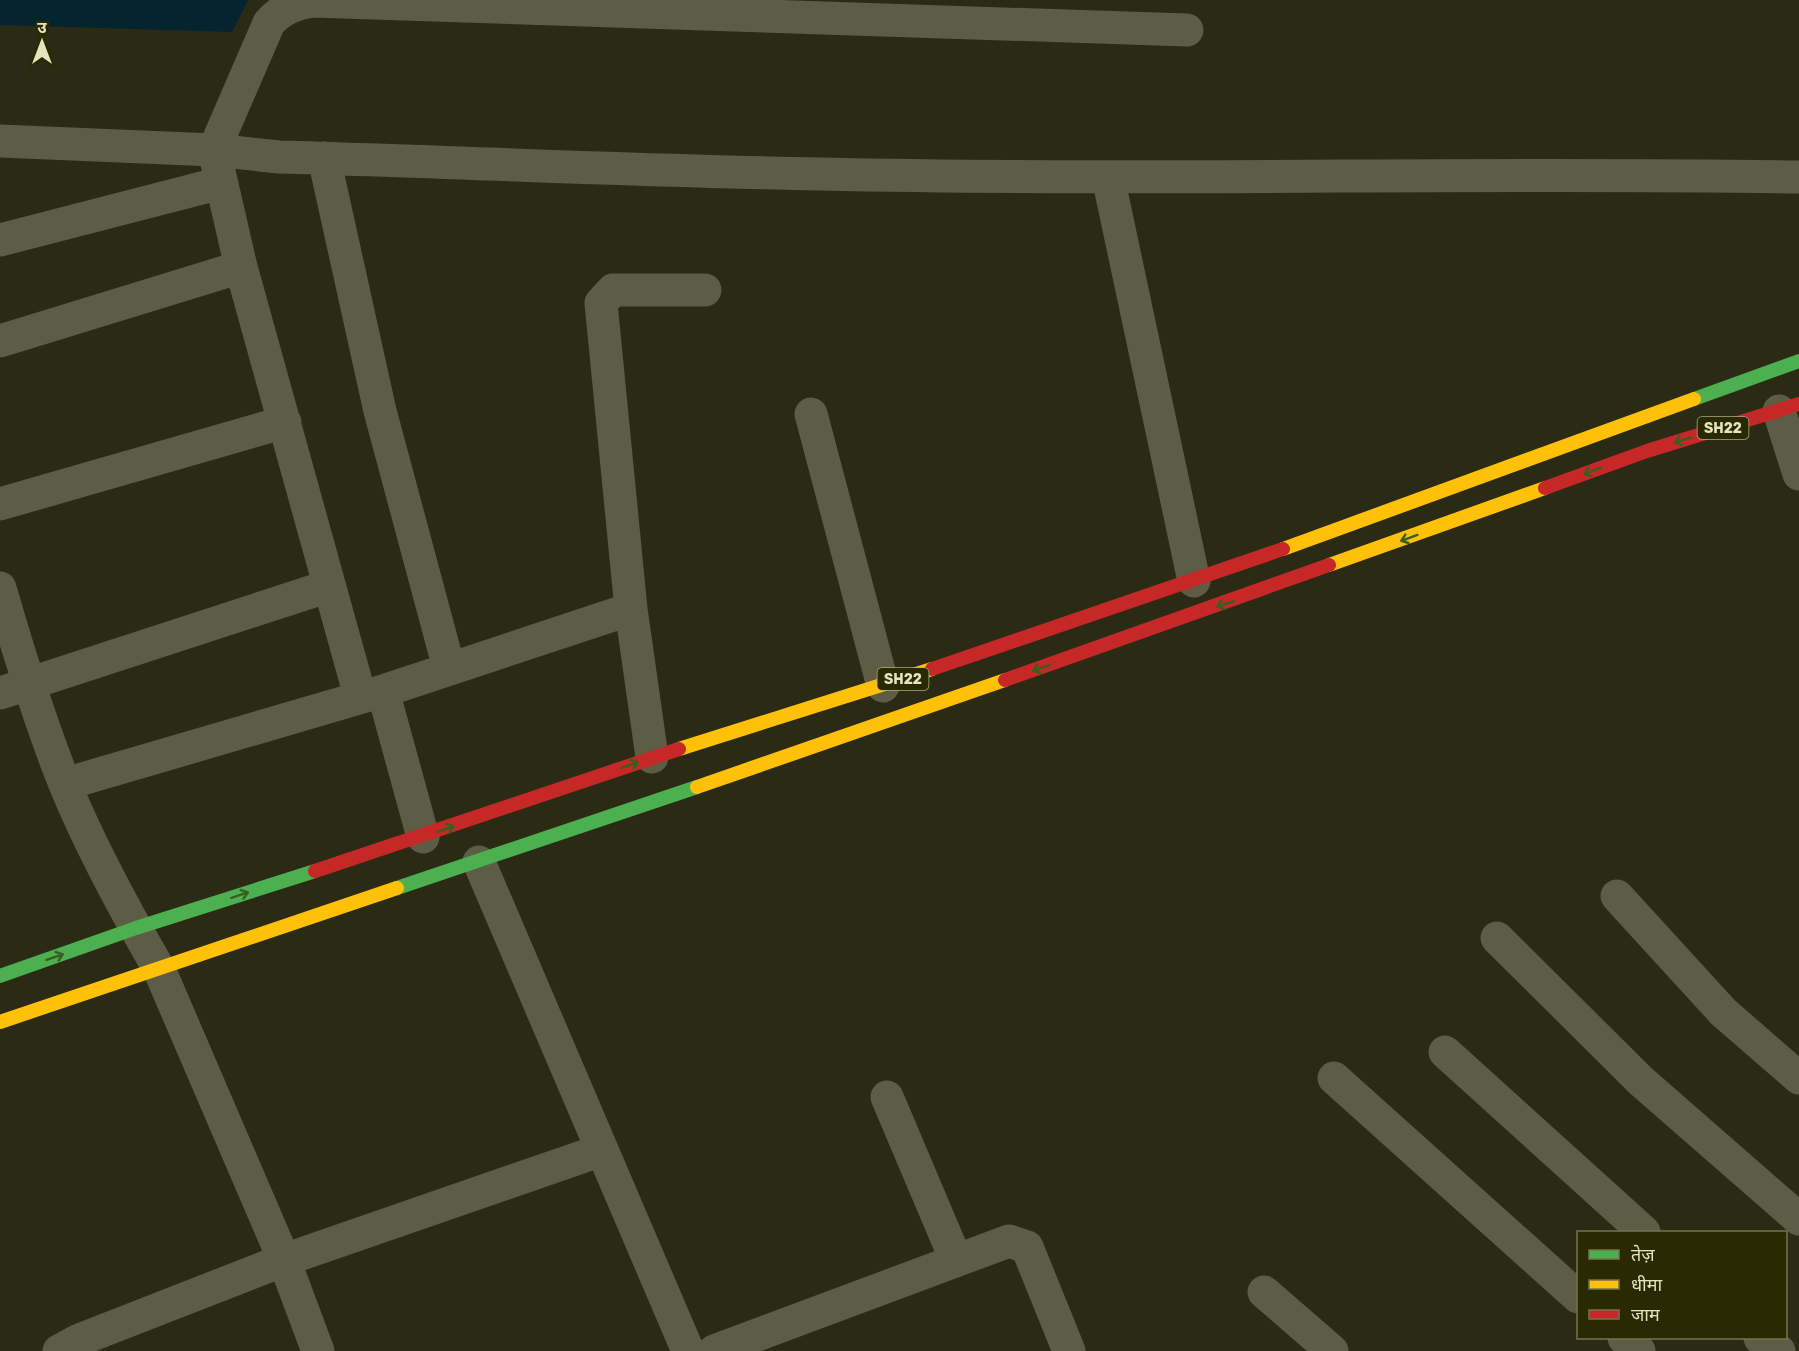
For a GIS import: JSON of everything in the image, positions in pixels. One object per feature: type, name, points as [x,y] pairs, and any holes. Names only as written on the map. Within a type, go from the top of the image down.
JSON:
[{"type":"main road","name":"SH22","points":[[0,1022],[314,914],[479,862],[1370,535],[1799,361]]},
{"type":"main road","name":"SH22","points":[[0,976],[135,928],[423,837],[652,757],[883,686],[1194,581],[1370,535],[1789,408]]},
{"type":"street","points":[[423,837],[372,693],[329,586],[241,267],[214,150],[269,23],[277,13],[298,2],[1187,30]]},
{"type":"street","points":[[0,141],[214,150],[279,157],[821,174],[1108,177],[1573,173],[1799,177]]},
{"type":"street","points":[[324,158],[380,411],[449,668]]},
{"type":"street","points":[[1108,177],[1194,581]]},
{"type":"street","points":[[0,240],[221,183]]},
{"type":"street","points":[[0,341],[241,267]]},
{"type":"street","points":[[652,757],[631,609],[601,303],[605,295],[613,290],[705,290]]},
{"type":"street","points":[[1789,408],[1799,474]]},
{"type":"street","points":[[811,414],[883,686]]},
{"type":"street","points":[[0,504],[285,422]]},
{"type":"street","points":[[14,688],[329,586]]},
{"type":"street","points":[[0,588],[14,688],[65,784],[135,928],[159,969],[284,1260],[318,1351]]},
{"type":"street","points":[[65,784],[372,693],[631,609]]},
{"type":"street","points":[[479,862],[690,1350],[1009,1241],[1027,1247],[1069,1351]]},
{"type":"street","points":[[1617,896],[1724,1012],[1799,1078]]},
{"type":"street","points":[[1497,938],[1649,1089],[1799,1219]]},
{"type":"street","points":[[1445,1052],[1642,1231]]},
{"type":"street","points":[[1334,1078],[1577,1296]]},
{"type":"street","points":[[887,1096],[956,1260]]},
{"type":"street","points":[[74,1347],[284,1260],[602,1150]]},
{"type":"street","points":[[1264,1292],[1332,1351]]},
{"type":"street","points":[[1625,1339],[1639,1351]]},
{"type":"street","points":[[1761,1339],[1779,1351]]},
{"type":"water","points":[[0,0],[248,0],[232,32],[0,25]]},
{"type":"traffic: fast","points":[[1694,399],[1799,361]]},
{"type":"traffic: fast","points":[[397,888],[697,787]]},
{"type":"traffic: fast","points":[[0,976],[136,928],[315,871]]},
{"type":"traffic: slow","points":[[1283,549],[1694,399]]},
{"type":"traffic: slow","points":[[1329,565],[1545,488]]},
{"type":"traffic: slow","points":[[679,749],[932,669]]},
{"type":"traffic: slow","points":[[697,787],[1005,680]]},
{"type":"traffic: slow","points":[[0,1022],[397,888]]},
{"type":"traffic: jam","points":[[1545,488],[1647,451],[1799,404]]},
{"type":"traffic: jam","points":[[932,669],[1283,549]]},
{"type":"traffic: jam","points":[[1005,680],[1329,565]]},
{"type":"traffic: jam","points":[[315,871],[679,749]]}]
